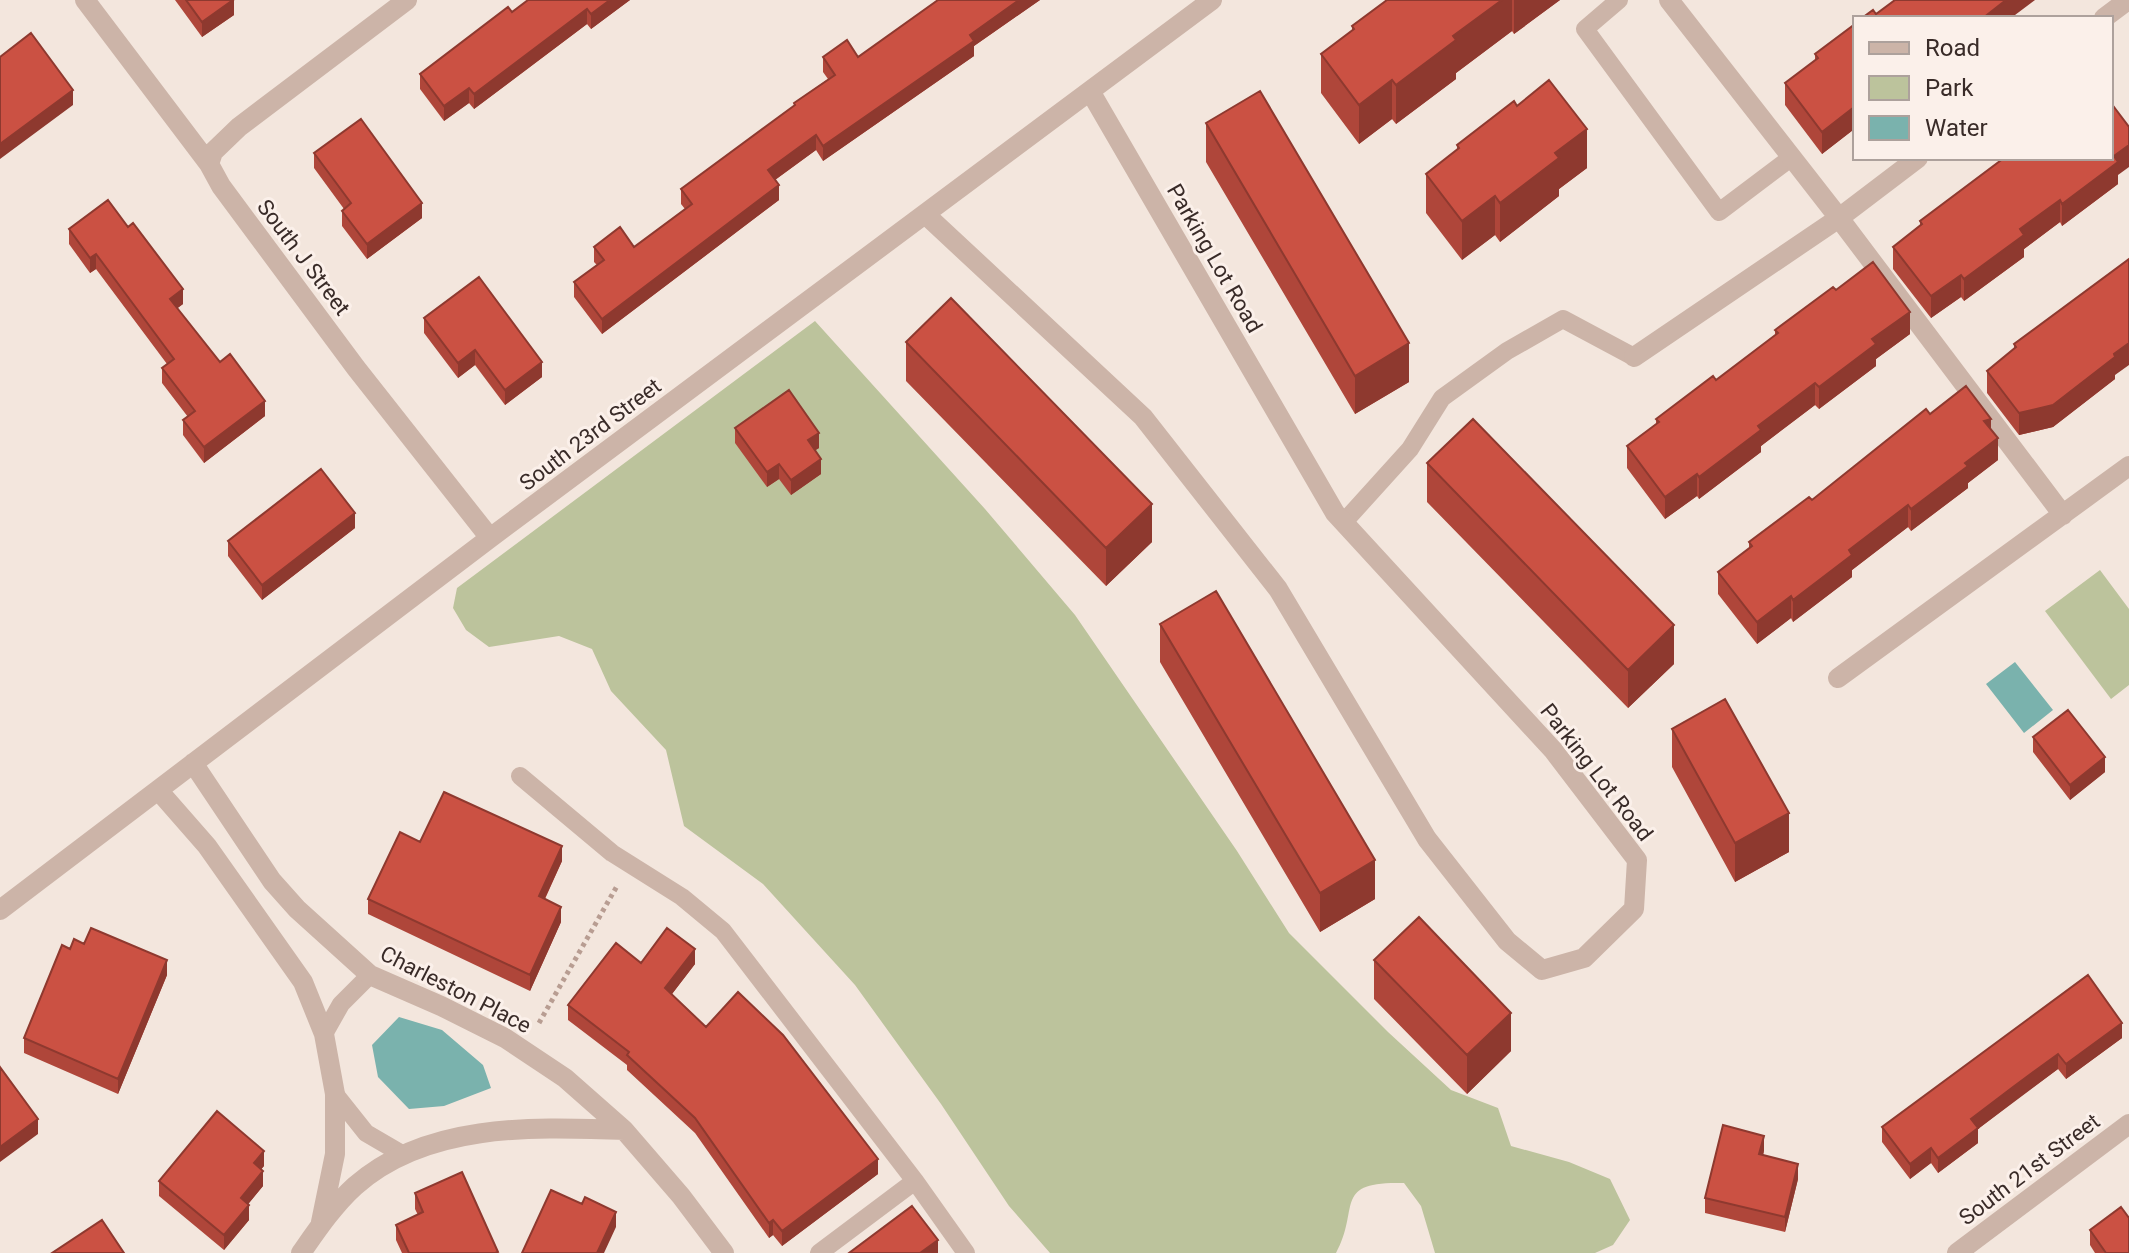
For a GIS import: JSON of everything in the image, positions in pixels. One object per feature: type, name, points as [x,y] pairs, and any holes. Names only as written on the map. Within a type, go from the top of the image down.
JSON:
[{"type":"street","name":"South J Street","points":[[85,0],[209,164],[221,186],[338,344],[490,538]]},
{"type":"street","points":[[209,164],[213,152],[239,127],[407,0]]},
{"type":"street","name":"South 23rd Street","points":[[0,910],[490,538],[1212,0]]},
{"type":"street","points":[[1669,0],[1839,218],[2063,515]]},
{"type":"street","points":[[2107,16],[2128,0]]},
{"type":"street","name":"Parking Lot Road","points":[[925,214],[1143,417],[1278,589],[1427,839],[1507,941],[1542,970],[1584,958],[1634,909],[1637,860],[1553,750],[1335,513],[1090,91]]},
{"type":"street","points":[[1634,357],[1839,218],[1915,160]]},
{"type":"street","points":[[1838,678],[2129,466]]},
{"type":"street","name":"Charleston Place","points":[[193,763],[272,881],[297,909],[370,975],[505,1038],[565,1078],[624,1130],[681,1196],[724,1253]]},
{"type":"street","points":[[158,790],[207,846],[303,982],[324,1034],[335,1094],[335,1154],[320,1226]]},
{"type":"street","name":"South 21st Street","points":[[1957,1253],[2129,1124]]},
{"type":"street","points":[[301,1253],[355,1186],[402,1154],[452,1138],[515,1130],[624,1130]]},
{"type":"lane","points":[[1619,0],[1585,29],[1719,212],[1792,157]]},
{"type":"lane","points":[[1344,522],[1410,449],[1442,398],[1507,351],[1563,319],[1634,357]]},
{"type":"lane","points":[[520,776],[629,865],[682,897],[723,931],[915,1181],[966,1253]]},
{"type":"lane","points":[[324,1034],[341,1004],[370,975]]},
{"type":"lane","points":[[335,1094],[366,1133],[402,1154]]},
{"type":"lane","points":[[819,1253],[915,1181]]},
{"type":"path","points":[[539,1023],[629,865]]},
{"type":"green space","points":[[815,321],[985,509],[1075,615],[1237,851],[1289,933],[1451,1090],[1498,1108],[1511,1146],[1569,1162],[1610,1179],[1630,1220],[1613,1245],[1595,1253],[1435,1253],[1421,1206],[1404,1183],[1381,1184],[1357,1192],[1336,1253],[1050,1253],[1009,1206],[941,1104],[855,985],[763,884],[684,826],[666,750],[611,691],[592,649],[559,636],[489,647],[466,630],[453,608],[457,588]]},
{"type":"green space","points":[[2100,570],[2129,609],[2129,685],[2111,699],[2045,611]]},
{"type":"water","points":[[2015,662],[2053,710],[2024,733],[1986,684]]},
{"type":"water","points":[[399,1017],[442,1030],[483,1065],[491,1088],[444,1106],[409,1109],[378,1077],[372,1045]]},
{"type":"building","points":[[186,0],[233,0],[202,22]]},
{"type":"building","points":[[528,0],[610,0],[591,14],[587,9],[474,94],[469,88],[444,106],[420,74],[508,7],[512,12]]},
{"type":"building","points":[[938,0],[1019,0],[970,35],[974,41],[823,146],[816,135],[768,170],[779,185],[602,319],[574,282],[604,260],[594,247],[620,227],[634,247],[692,204],[681,189],[835,75],[823,57],[847,40],[858,57]]},
{"type":"building","points":[[1387,0],[1502,0],[1453,36],[1456,40],[1396,85],[1392,80],[1359,105],[1321,54]]},
{"type":"building","points":[[1895,0],[2006,0],[1986,16],[1865,16],[1873,10],[1876,14]]},
{"type":"building","points":[[1853,26],[1853,108],[1822,132],[1785,83],[1818,58],[1815,54]]},
{"type":"building","points":[[31,33],[73,90],[0,144],[0,57]]},
{"type":"building","points":[[1549,80],[1587,129],[1555,153],[1559,158],[1500,203],[1495,196],[1462,221],[1426,174],[1459,148],[1457,145],[1514,101],[1517,106]]},
{"type":"building","points":[[1260,91],[1409,343],[1355,376],[1206,123]]},
{"type":"building","points":[[2113,106],[2129,127],[2129,145],[2114,156],[2118,162],[2062,204],[2060,200],[2020,229],[2024,235],[1964,279],[1961,275],[1931,296],[1893,247],[1922,224],[1920,221],[2001,160],[2113,160]]},
{"type":"building","points":[[361,119],[422,203],[367,244],[342,211],[351,203],[314,153]]},
{"type":"building","points":[[108,200],[128,227],[133,223],[183,289],[170,299],[220,362],[230,354],[265,401],[204,447],[183,420],[195,411],[162,368],[174,359],[96,254],[90,258],[69,229]]},
{"type":"building","points":[[2129,259],[2129,343],[2053,405],[2019,413],[1987,371],[2016,347],[2014,344]]},
{"type":"building","points":[[1873,262],[1910,312],[1872,339],[1876,344],[1819,387],[1815,383],[1758,426],[1761,430],[1699,477],[1697,474],[1665,497],[1627,446],[1659,422],[1656,419],[1713,376],[1716,380],[1778,333],[1775,330]]},
{"type":"building","points":[[479,277],[542,362],[505,390],[475,350],[458,363],[424,318]]},
{"type":"building","points":[[951,298],[1152,504],[1106,548],[906,342]]},
{"type":"building","points":[[1966,386],[1991,419],[1984,421],[1998,438],[1965,463],[1968,466],[1911,509],[1908,505],[1849,550],[1852,555],[1793,600],[1791,596],[1757,622],[1718,572],[1752,546],[1749,542],[1809,497],[1812,500],[1926,409],[1930,414]]},
{"type":"building","points":[[789,390],[819,433],[808,440],[821,459],[791,480],[779,464],[767,472],[735,428]]},
{"type":"building","points":[[1473,419],[1674,625],[1628,670],[1427,463]]},
{"type":"building","points":[[321,469],[355,513],[262,585],[228,541]]},
{"type":"building","points":[[1216,591],[1375,860],[1320,893],[1160,624]]},
{"type":"building","points":[[1725,699],[1789,813],[1735,843],[1672,729]]},
{"type":"building","points":[[2068,710],[2105,757],[2070,785],[2033,737]]},
{"type":"building","points":[[444,792],[562,846],[539,896],[561,907],[530,975],[368,899],[400,832],[420,842]]},
{"type":"building","points":[[1419,917],[1511,1013],[1467,1055],[1374,960]]},
{"type":"building","points":[[91,928],[167,960],[118,1079],[24,1038],[62,945],[70,949],[74,939],[84,944]]},
{"type":"building","points":[[667,928],[695,949],[665,988],[706,1027],[738,992],[783,1035],[878,1159],[782,1231],[773,1220],[769,1223],[695,1118],[627,1055],[629,1052],[568,1005],[616,943],[641,963]]},
{"type":"building","points":[[2088,975],[2122,1023],[2066,1064],[2058,1054],[2013,1087],[1971,1119],[1978,1128],[1938,1158],[1931,1148],[1910,1164],[1882,1127]]},
{"type":"building","points":[[0,1067],[38,1119],[0,1147]]},
{"type":"building","points":[[217,1111],[264,1151],[254,1163],[263,1171],[241,1198],[249,1205],[224,1235],[159,1181]]},
{"type":"building","points":[[1723,1125],[1764,1136],[1759,1154],[1798,1164],[1785,1217],[1705,1198]]},
{"type":"building","points":[[462,1172],[498,1252],[409,1253],[396,1225],[423,1212],[415,1193]]},
{"type":"building","points":[[551,1190],[582,1204],[585,1197],[616,1212],[597,1253],[522,1253]]},
{"type":"building","points":[[912,1206],[938,1240],[920,1253],[849,1253]]},
{"type":"building","points":[[2121,1207],[2129,1218],[2129,1253],[2106,1253],[2090,1230]]},
{"type":"building","points":[[102,1220],[124,1253],[52,1253]]}]
